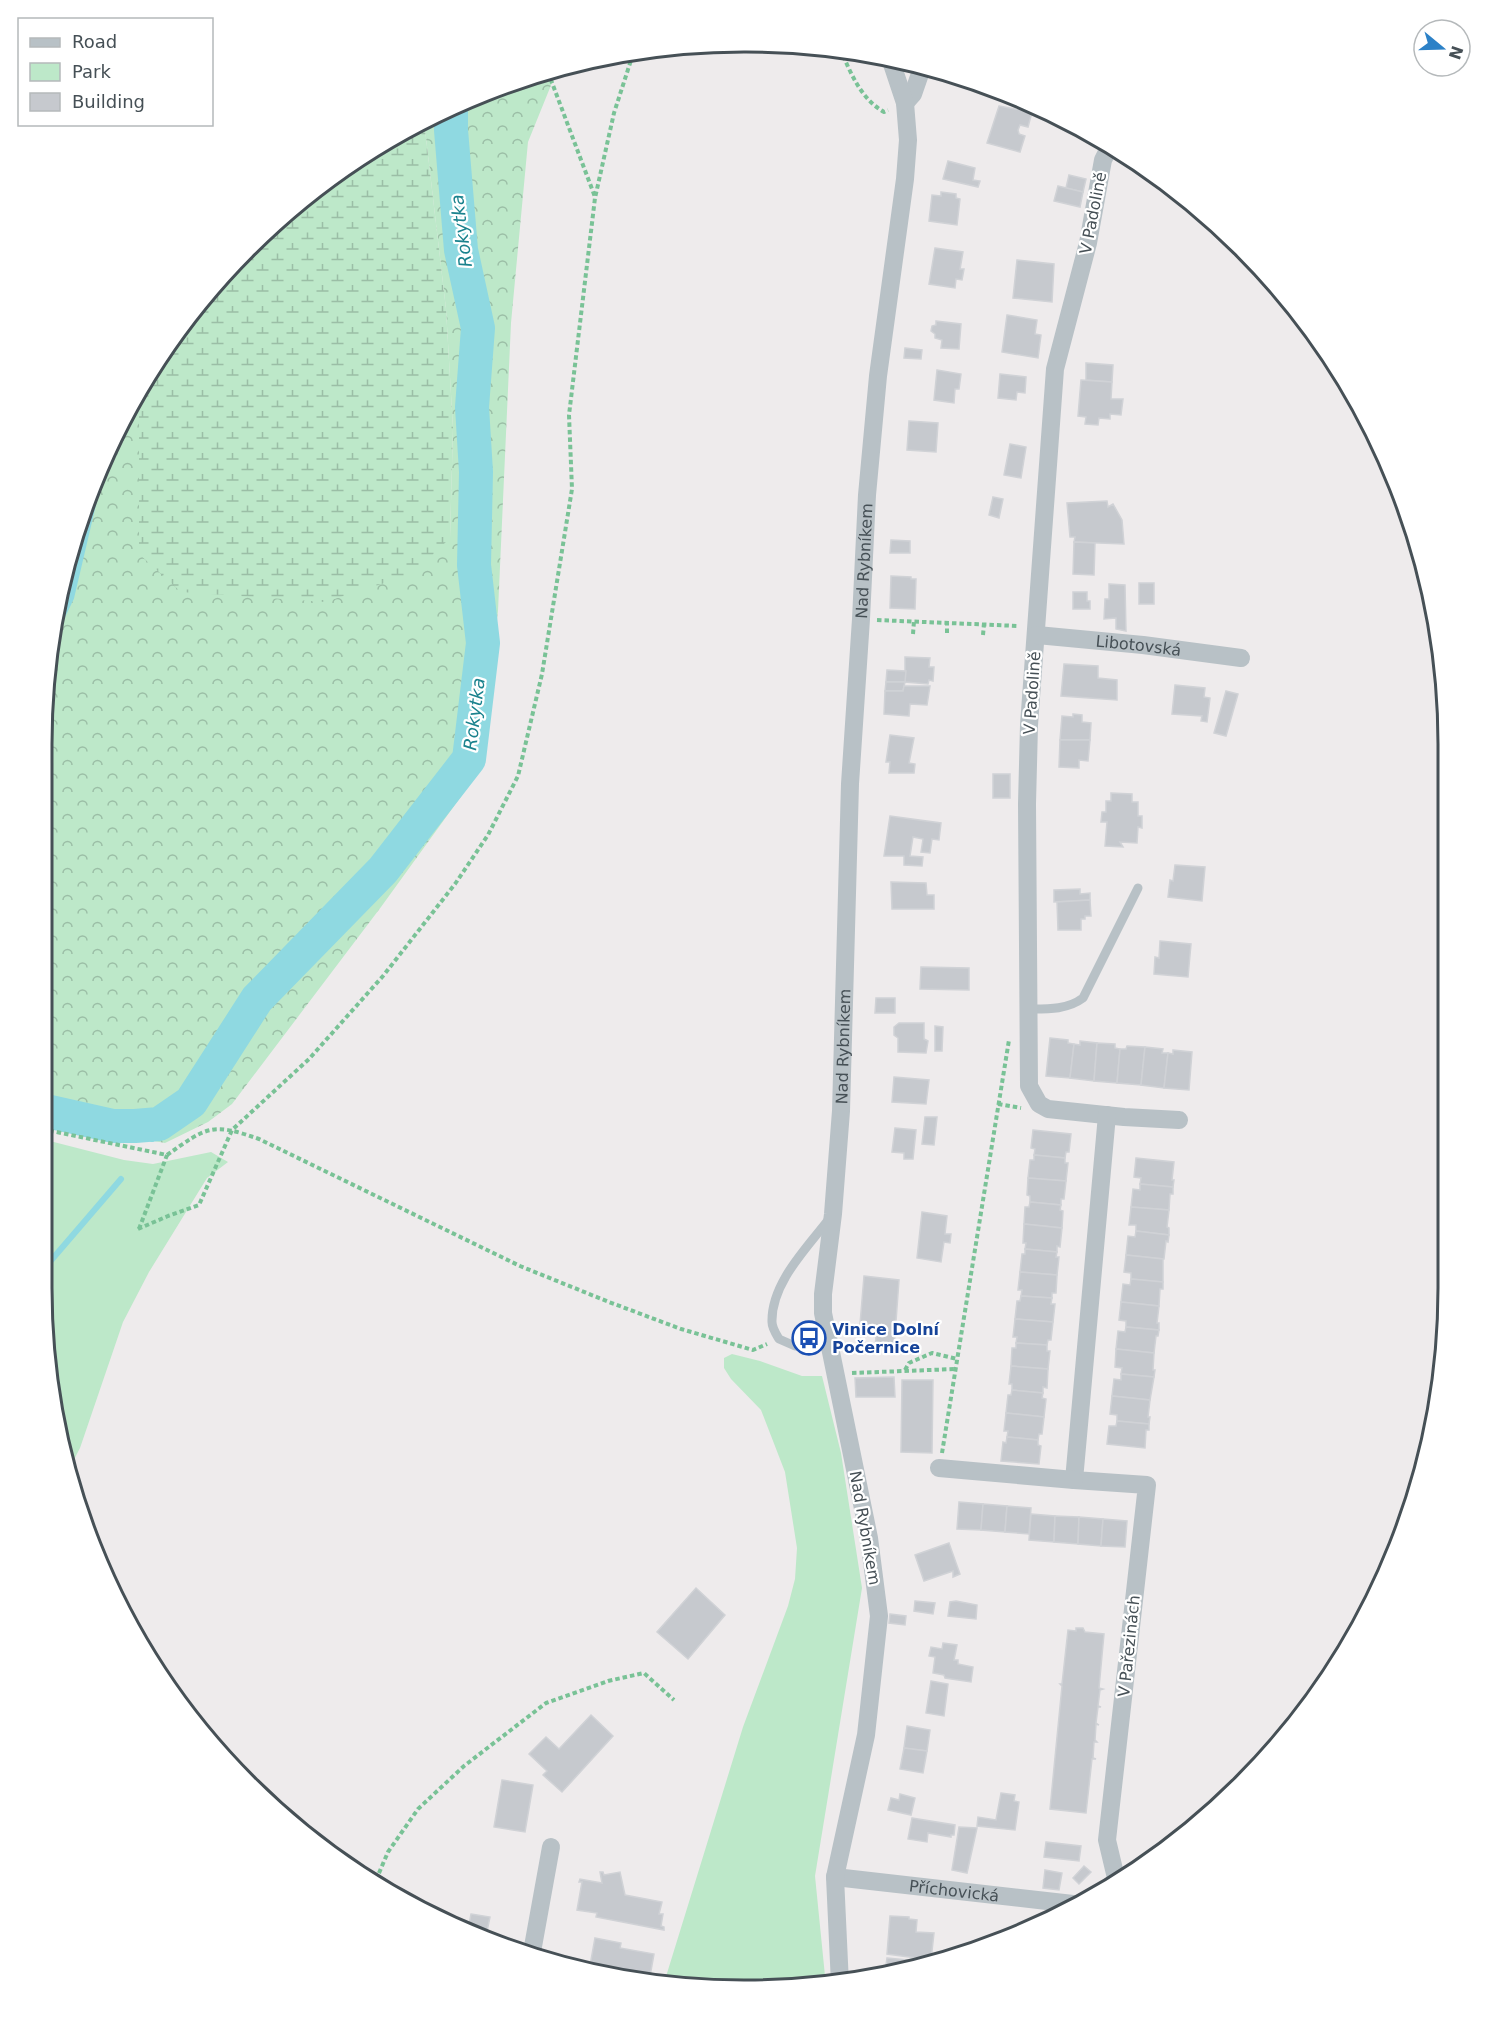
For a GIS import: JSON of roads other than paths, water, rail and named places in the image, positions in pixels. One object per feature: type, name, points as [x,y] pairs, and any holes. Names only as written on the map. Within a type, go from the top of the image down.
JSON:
[{"type":"street","name":"Nad Rybníkem","points":[[840,1974],[835,1877],[866,1735],[879,1616],[869,1538],[828,1340],[823,1313],[823,1294],[841,1111],[850,784],[867,495],[878,376],[905,178],[908,140],[905,103],[894,69]]},
{"type":"street","points":[[905,103],[914,94],[920,75]]},
{"type":"street","name":"V Padolině","points":[[1106,154],[1096,190],[1088,243],[1055,369],[1029,724],[1027,804],[1029,1086],[1039,1104],[1048,1109],[1179,1120]]},
{"type":"street","name":"Libotovská","points":[[1037,635],[1143,645],[1241,658]]},
{"type":"street","points":[[1074,1480],[1107,1115]]},
{"type":"street","name":"V Pařezinách","points":[[939,1468],[1147,1485],[1107,1840],[1115,1873]]},
{"type":"street","points":[[533,1947],[551,1847]]},
{"type":"street","name":"Příchovická","points":[[835,1877],[1063,1903]]},
{"type":"lane","points":[[1028,1009],[1066,1006],[1083,998],[1138,888]]},
{"type":"lane","points":[[828,1340],[795,1346],[779,1340],[772,1324],[775,1301],[788,1274],[832,1214]]},
{"type":"waterway","name":"Rokytka","points":[[52,1112],[113,1126],[135,1126],[159,1124],[191,1102],[257,999],[383,870],[469,759],[483,643],[474,565],[476,472],[472,407],[478,328],[461,250],[451,118]]},
{"type":"waterway","points":[[67,607],[71,598],[88,524]]},
{"type":"waterway","points":[[152,1139],[159,1124]]},
{"type":"waterway","points":[[52,1259],[121,1179]]},
{"type":"place","name":"Vinice Dolní Počernice","points":[[809,1338]]}]
